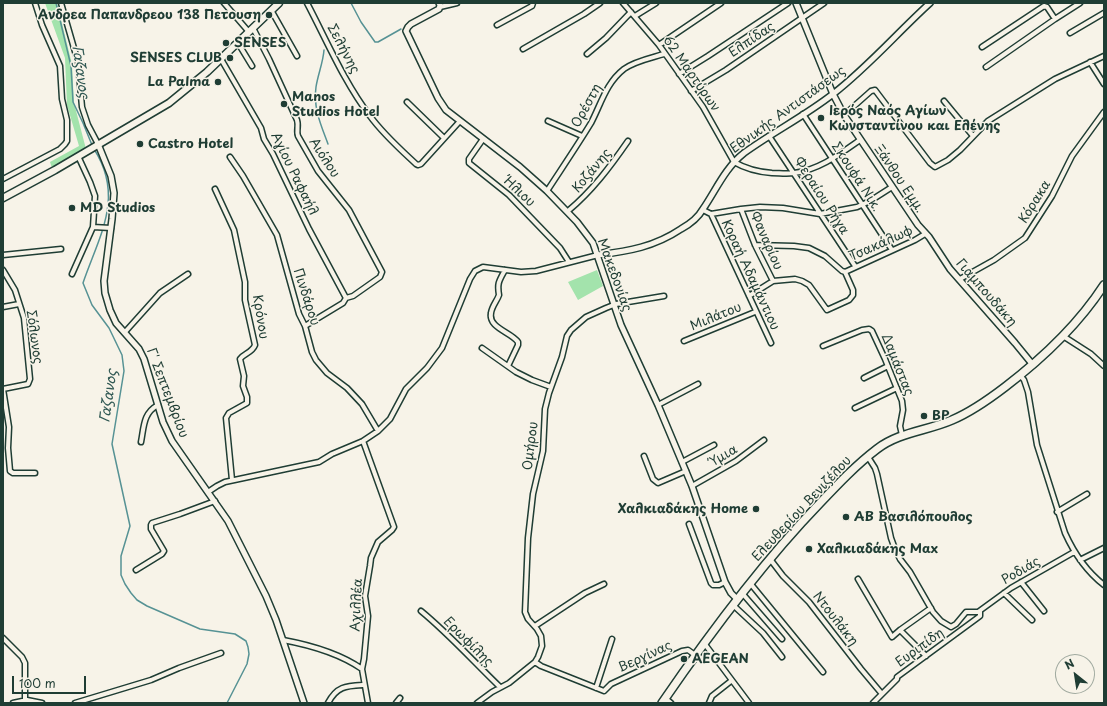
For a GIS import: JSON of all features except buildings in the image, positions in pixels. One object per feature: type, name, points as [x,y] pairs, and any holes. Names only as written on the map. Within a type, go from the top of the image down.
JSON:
[{"type":"main road","points":[[3,198],[169,104],[221,60],[279,3]]},
{"type":"main road","name":"Ελευθερίου Βενιζέλου","points":[[666,701],[695,655],[742,592],[814,509],[868,457],[882,445],[902,435],[946,423],[963,415],[990,398],[1033,365],[1063,336],[1086,310],[1104,285]]},
{"type":"street","points":[[3,179],[60,149],[67,141],[67,120],[62,99],[60,66],[44,31],[35,3]]},
{"type":"street","points":[[61,3],[78,62],[82,107],[97,145]]},
{"type":"street","name":"Αιόλου","points":[[224,3],[251,30],[269,59],[297,120],[298,136],[318,171],[349,210],[382,272],[380,276],[353,296],[346,298]]},
{"type":"street","name":"Σελήνης","points":[[307,3],[330,49],[364,108],[390,139],[418,165],[460,121]]},
{"type":"street","points":[[440,5],[457,3]]},
{"type":"street","points":[[497,25],[532,6],[533,3]]},
{"type":"street","points":[[523,48],[584,14],[600,3]]},
{"type":"street","name":"62 Μαρτύρων","points":[[624,3],[659,45],[708,114],[734,162]]},
{"type":"street","points":[[635,16],[656,3]]},
{"type":"street","points":[[659,45],[721,3]]},
{"type":"street","points":[[679,74],[788,3]]},
{"type":"street","name":"Ξάνθου Εμμ.","points":[[796,3],[833,94],[844,115],[925,234]]},
{"type":"street","name":"Ελπίδας","points":[[691,90],[726,70],[824,3]]},
{"type":"street","name":"Εθνικής Αντιστάσεως","points":[[598,255],[641,248],[654,244],[686,226],[703,210],[716,187],[734,162],[769,136],[833,94],[883,50],[911,20],[930,3]]},
{"type":"street","points":[[986,67],[1080,3]]},
{"type":"street","name":"Μακεδονίας","points":[[440,5],[437,11],[408,26],[406,31],[441,104],[446,110],[520,167],[547,191],[568,211],[589,236],[595,246],[614,305],[628,342],[658,405],[686,471],[725,582],[735,602]]},
{"type":"street","points":[[982,47],[1044,6],[1046,6],[1055,19]]},
{"type":"street","points":[[271,10],[297,56]]},
{"type":"street","points":[[586,54],[606,38],[631,12]]},
{"type":"street","points":[[1070,33],[1104,13]]},
{"type":"street","points":[[238,43],[252,66]]},
{"type":"street","name":"Ορέστη","points":[[547,191],[591,122],[606,91],[619,74],[632,64],[664,54]]},
{"type":"street","points":[[844,115],[871,90],[875,90],[930,163],[935,167],[948,160],[960,150],[988,121],[1051,82],[1104,56]]},
{"type":"street","name":"Αγίου Ραφαήλ","points":[[221,60],[261,128],[264,139],[273,154],[309,229],[346,298]]},
{"type":"street","points":[[1090,62],[1104,84]]},
{"type":"street","points":[[944,101],[973,136]]},
{"type":"street","points":[[408,102],[444,138]]},
{"type":"street","name":"Κόρακα","points":[[960,279],[994,260],[1025,238],[1052,196],[1072,156],[1104,112]]},
{"type":"street","name":"Σκουφά Νικ.","points":[[803,114],[892,250]]},
{"type":"street","points":[[548,121],[582,136]]},
{"type":"street","name":"Φεραίου Ρήγα","points":[[769,136],[855,266]]},
{"type":"street","name":"Ήλιου","points":[[483,139],[469,159],[469,163],[509,195],[560,248],[569,262]]},
{"type":"street","points":[[734,162],[747,169],[759,172],[794,173],[810,169],[832,159],[860,140]]},
{"type":"street","name":"Κοζάνης","points":[[568,211],[585,197],[593,188],[628,141]]},
{"type":"street","name":"Γ' Σεπτεμβρίου","points":[[97,145],[109,168],[113,184],[114,205],[108,229],[105,271],[105,293],[112,316],[137,346],[144,359],[166,430],[175,446],[233,529],[266,596],[283,640],[304,703]]},
{"type":"street","points":[[72,274],[95,228],[94,191],[80,155]]},
{"type":"street","name":"Πινδάρου","points":[[230,157],[243,176],[277,235],[299,314],[305,326],[311,349],[316,360],[327,373],[347,388],[362,404],[378,431]]},
{"type":"street","points":[[703,210],[711,214],[760,207],[783,208],[820,214],[863,205],[892,187]]},
{"type":"street","name":"Κρόνου","points":[[215,189],[234,230],[245,282],[245,300],[255,345],[252,351],[242,356],[240,359],[244,376],[247,403],[229,413],[226,418],[232,480]]},
{"type":"street","name":"Φαναρίου","points":[[741,209],[773,281]]},
{"type":"street","name":"Κοραή Αδαμάντιου","points":[[711,214],[771,343]]},
{"type":"street","points":[[95,228],[108,229]]},
{"type":"street","name":"Γιαμπουδάκη","points":[[925,234],[933,243],[950,269],[1033,365]]},
{"type":"street","name":"Τσακάλωφ","points":[[845,272],[925,234]]},
{"type":"street","points":[[748,296],[773,281],[795,279],[810,286],[827,310],[849,300],[853,295],[853,290],[845,272],[825,256],[809,248],[756,245]]},
{"type":"street","points":[[3,255],[61,249]]},
{"type":"street","points":[[208,492],[217,486],[232,480],[278,472],[319,462],[332,454],[363,441],[378,431],[390,419],[406,389],[427,368],[442,348],[470,279],[475,272],[485,267],[521,272],[536,271],[598,255]]},
{"type":"street","name":"Σόλωνος","points":[[3,270],[15,290],[26,332],[26,348],[30,382],[28,384],[3,389]]},
{"type":"street","points":[[506,270],[498,283],[497,287],[499,295],[493,307],[491,316],[493,324],[515,338],[518,342],[508,366]]},
{"type":"street","points":[[125,332],[160,293],[188,274]]},
{"type":"street","name":"Ομήρου","points":[[535,662],[540,652],[542,643],[540,633],[528,619],[525,612],[527,544],[533,494],[543,451],[546,404],[562,357],[566,339],[569,332],[590,315],[614,305],[664,296]]},
{"type":"street","points":[[305,326],[343,303],[346,298]]},
{"type":"street","points":[[3,308],[19,304]]},
{"type":"street","name":"Μιλάτου","points":[[684,341],[756,312]]},
{"type":"street","name":"Δαμάστας","points":[[823,346],[862,330],[869,329],[873,333],[888,366],[903,407],[900,426],[902,435]]},
{"type":"street","points":[[1063,336],[1091,354],[1104,366]]},
{"type":"street","points":[[482,348],[525,377],[552,387]]},
{"type":"street","points":[[864,378],[888,366]]},
{"type":"street","points":[[1020,375],[1027,388],[1037,445],[1057,512],[1065,533],[1074,552],[1104,586]]},
{"type":"street","points":[[658,405],[698,384]]},
{"type":"street","points":[[855,408],[896,388]]},
{"type":"street","points":[[3,389],[9,426],[8,448],[10,472],[35,473]]},
{"type":"street","points":[[141,442],[147,413],[158,405]]},
{"type":"street","name":"Ύμια","points":[[692,486],[743,457],[764,440]]},
{"type":"street","name":"Αχιλλέα","points":[[363,441],[394,527],[378,542],[371,558],[366,596],[368,616],[362,669],[368,703]]},
{"type":"street","points":[[682,462],[714,445]]},
{"type":"street","points":[[644,456],[653,479],[658,483],[686,471]]},
{"type":"street","points":[[868,457],[875,468],[893,544],[900,559],[910,572],[931,608],[941,620],[951,627],[956,624],[966,612],[975,613],[980,611]]},
{"type":"street","points":[[1057,512],[1087,494]]},
{"type":"street","points":[[136,570],[162,554],[164,551],[152,529],[152,523],[214,501]]},
{"type":"street","points":[[689,524],[711,583],[714,585],[719,585],[725,582]]},
{"type":"street","points":[[1080,560],[1104,548]]},
{"type":"street","name":"Ροδιάς","points":[[980,611],[1021,582],[1074,552]]},
{"type":"street","name":"Ντουλάκη","points":[[770,559],[783,576],[809,602],[882,694]]},
{"type":"street","points":[[858,579],[892,636],[931,608]]},
{"type":"street","points":[[1021,582],[1044,611]]},
{"type":"street","points":[[750,583],[823,672]]},
{"type":"street","points":[[535,626],[585,593],[604,584]]},
{"type":"street","points":[[742,592],[782,639]]},
{"type":"street","points":[[1004,593],[1032,620]]},
{"type":"street","points":[[735,602],[782,657]]},
{"type":"street","name":"Ερωφίλης","points":[[421,611],[440,627],[500,688]]},
{"type":"street","name":"Ευριπίδη","points":[[873,703],[897,680],[897,677],[978,618],[980,611]]},
{"type":"street","points":[[900,630],[926,656]]},
{"type":"street","points":[[3,638],[22,657],[25,663],[24,700]]},
{"type":"street","points":[[477,703],[509,683],[535,662],[541,666],[596,688],[612,639]]},
{"type":"street","points":[[283,640],[324,651],[347,660],[362,669]]},
{"type":"street","points":[[704,643],[749,703]]},
{"type":"street","name":"Βεργίνας","points":[[596,688],[604,691],[609,685],[684,650],[688,650],[695,655]]},
{"type":"street","points":[[75,703],[151,680],[221,653]]},
{"type":"street","points":[[709,703],[712,696],[731,680]]},
{"type":"street","points":[[328,703],[333,694],[340,688],[364,685]]},
{"type":"street","points":[[396,703],[400,698]]},
{"type":"street","points":[[482,699],[486,703]]},
{"type":"street","points":[[13,703],[24,700],[42,703]]},
{"type":"green space","points":[[45,3],[57,3],[72,64],[74,103],[86,149],[52,168],[50,162],[79,146],[67,105],[65,58]]},
{"type":"green space","points":[[597,270],[603,286],[578,300],[568,282]]},
{"type":"waterway","name":"Γαζανος","points":[[56,3],[71,66],[73,102],[92,145]]},
{"type":"waterway","points":[[351,3],[361,22],[375,42],[378,42],[401,29]]},
{"type":"waterway","points":[[324,50],[315,95],[318,116],[328,144]]},
{"type":"waterway","name":"Γαζανος","points":[[94,149],[103,167],[108,184],[108,200],[102,233],[83,283],[92,305],[109,328],[122,355],[124,371],[112,444],[130,526],[121,556],[121,575],[131,593],[137,600],[147,606],[200,629],[235,634],[246,641],[249,654],[247,664],[227,703]]},
{"type":"place","name":"Ανδρεα Παπανδρεου 138 Πετουση","points":[[269,15]]},
{"type":"place","name":"SENSES","points":[[226,43]]},
{"type":"place","name":"SENSES CLUB","points":[[230,58]]},
{"type":"place","name":"La Palma","points":[[218,82]]},
{"type":"place","name":"Manos Studios Hotel","points":[[284,104]]},
{"type":"place","name":"Ιερός Ναός Αγίων Κωνσταντίνου και Ελένης","points":[[821,118]]},
{"type":"place","name":"Castro Hotel","points":[[140,144]]},
{"type":"place","name":"MD Studios","points":[[72,208]]},
{"type":"place","name":"BP","points":[[924,416]]},
{"type":"place","name":"Χαλκιαδάκης Home","points":[[756,509]]},
{"type":"place","name":"ΑΒ Βασιλόπουλος","points":[[846,517]]},
{"type":"place","name":"Χαλκιαδάκης Max","points":[[809,549]]},
{"type":"place","name":"AEGEAN","points":[[684,659]]}]
